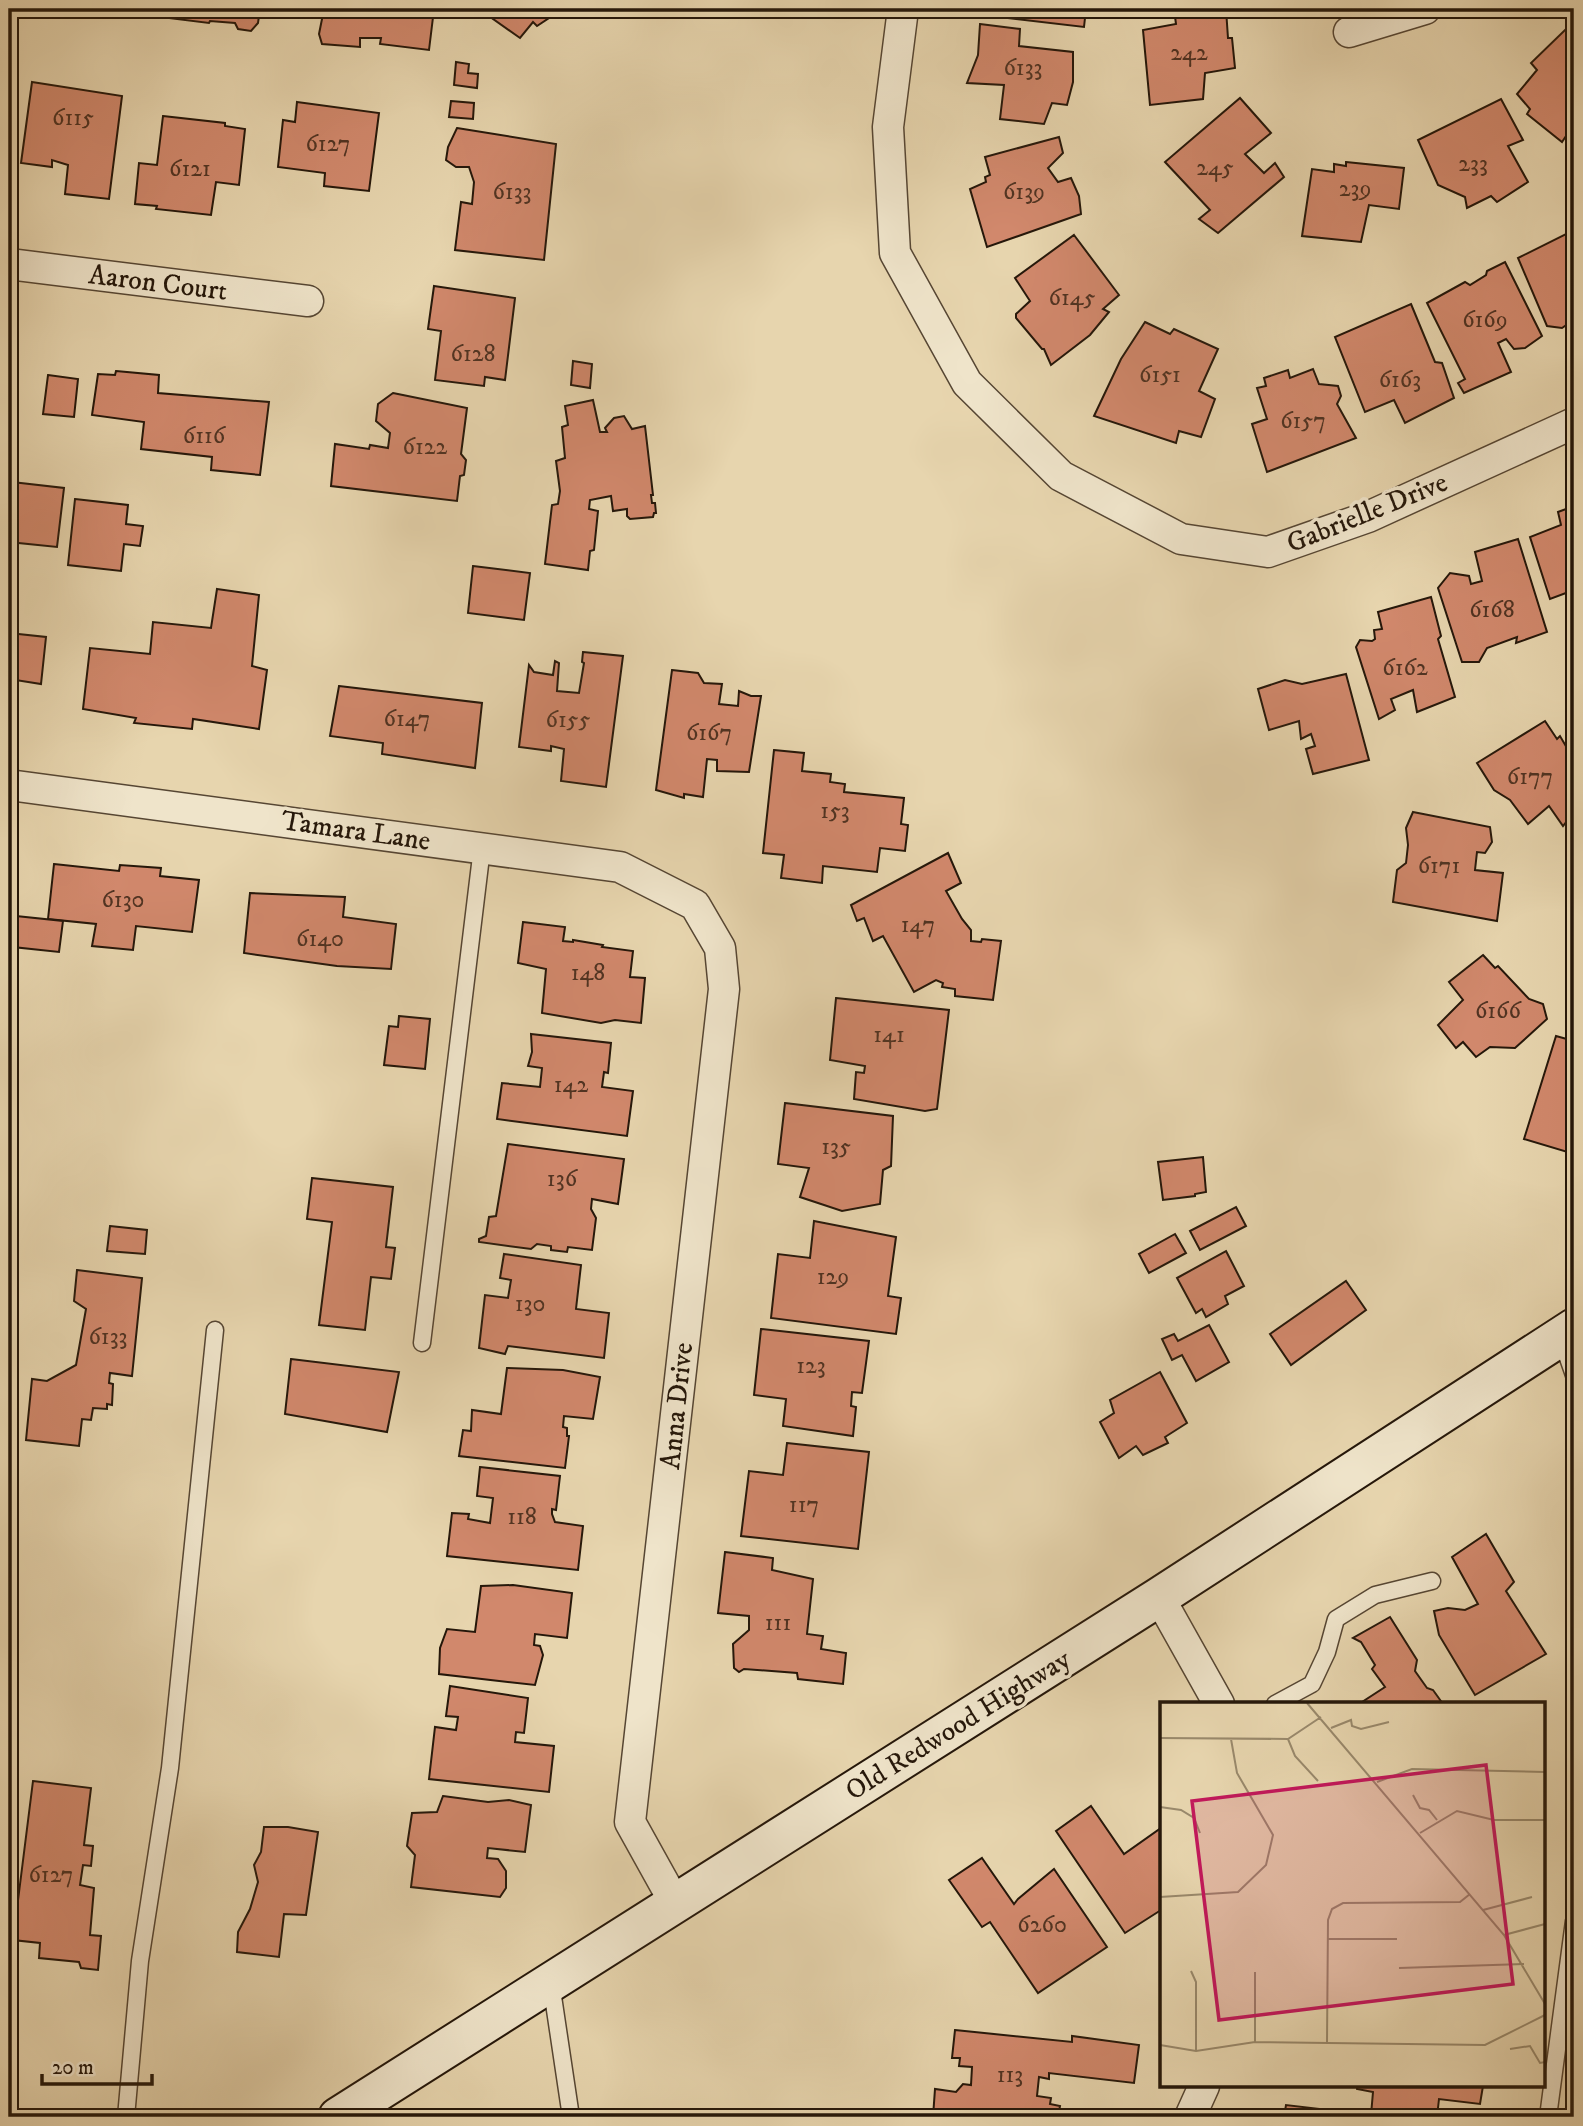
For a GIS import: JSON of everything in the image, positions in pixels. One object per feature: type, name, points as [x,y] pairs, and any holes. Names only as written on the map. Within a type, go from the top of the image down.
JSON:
[{"type":"main road","name":"Old Redwood Highway","points":[[350,2114],[1567,1333]]},
{"type":"street","name":"Gabrielle Drive","points":[[903,9],[888,127],[895,253],[967,383],[1061,476],[1181,539],[1268,552],[1368,517],[1574,423]]},
{"type":"street","points":[[1349,32],[1425,9]]},
{"type":"street","name":"Aaron Court","points":[[9,264],[308,302]]},
{"type":"street","name":"Tamara Lane","points":[[9,785],[620,867],[695,905]]},
{"type":"street","name":"Anna Drive","points":[[675,1903],[630,1822],[724,989],[720,948],[695,905]]},
{"type":"street","points":[[1159,1597],[1218,1702]]},
{"type":"street","points":[[1190,2117],[1203,2088]]},
{"type":"lane","points":[[422,1343],[482,848]]},
{"type":"lane","points":[[126,2117],[140,1961],[170,1768],[215,1330]]},
{"type":"lane","points":[[1567,1333],[1574,1375]]},
{"type":"lane","points":[[1279,1702],[1312,1684],[1327,1653],[1336,1619],[1375,1595],[1432,1581]]},
{"type":"lane","points":[[1548,2117],[1574,1920]]},
{"type":"lane","points":[[551,1983],[570,2117]]},
{"type":"building","points":[[92,9],[143,9],[142,18],[92,12]]},
{"type":"building","points":[[161,9],[260,9],[258,23],[251,31],[238,29],[235,23],[160,17]]},
{"type":"building","points":[[324,9],[434,9],[429,50],[380,44],[381,38],[360,38],[360,47],[322,44],[319,34]]},
{"type":"building","points":[[479,9],[550,9],[552,16],[537,26],[533,22],[520,38]]},
{"type":"building","points":[[983,9],[1086,9],[1084,27],[982,15]]},
{"type":"building","points":[[1174,9],[1226,9],[1228,38],[1232,38],[1235,68],[1205,73],[1203,99],[1150,105],[1143,30],[1176,24]]},
{"type":"building","points":[[980,24],[1020,29],[1019,46],[1073,52],[1073,82],[1067,105],[1052,103],[1044,124],[1000,119],[1004,85],[967,83],[978,55]]},
{"type":"building","points":[[1565,30],[1574,37],[1574,137],[1573,140],[1566,136],[1562,142],[1527,114],[1530,109],[1517,94],[1537,70],[1531,63]]},
{"type":"building","points":[[456,62],[469,64],[468,73],[478,74],[477,88],[454,85]]},
{"type":"building","points":[[32,82],[122,96],[109,199],[65,194],[68,165],[52,160],[52,167],[21,163]]},
{"type":"building","points":[[1240,98],[1271,133],[1245,154],[1264,173],[1275,163],[1284,177],[1218,233],[1199,219],[1210,210],[1165,162]]},
{"type":"building","points":[[1501,99],[1523,140],[1508,146],[1528,182],[1497,202],[1491,196],[1467,208],[1465,197],[1438,185],[1418,140]]},
{"type":"building","points":[[451,101],[474,103],[473,119],[449,117]]},
{"type":"building","points":[[297,102],[379,113],[369,191],[324,186],[325,173],[278,167],[283,120],[295,122]]},
{"type":"building","points":[[163,116],[225,123],[225,126],[245,129],[239,185],[216,182],[211,215],[135,204],[139,163],[157,165]]},
{"type":"building","points":[[457,128],[556,144],[544,260],[455,250],[461,202],[472,204],[474,182],[469,167],[456,167],[446,160],[448,147]]},
{"type":"building","points":[[1059,137],[1063,153],[1048,168],[1058,182],[1071,178],[1079,196],[1081,214],[987,247],[970,189],[986,182],[985,177],[990,175],[985,157]]},
{"type":"building","points":[[1346,162],[1404,168],[1399,209],[1369,205],[1361,242],[1302,236],[1312,169],[1334,172],[1334,164],[1346,166]]},
{"type":"building","points":[[1574,230],[1574,323],[1572,321],[1562,328],[1547,326],[1518,258]]},
{"type":"building","points":[[1074,235],[1119,295],[1103,309],[1109,312],[1090,335],[1051,365],[1044,349],[1016,318],[1016,314],[1030,301],[1015,278]]},
{"type":"building","points":[[1505,262],[1542,336],[1525,348],[1514,349],[1506,339],[1498,343],[1511,372],[1464,393],[1458,383],[1465,379],[1427,303],[1465,282],[1470,285],[1486,275],[1487,271]]},
{"type":"building","points":[[434,286],[515,298],[505,380],[485,377],[484,386],[435,380],[441,331],[428,329]]},
{"type":"building","points":[[1411,304],[1435,362],[1442,363],[1454,398],[1405,423],[1394,400],[1365,412],[1335,337]]},
{"type":"building","points":[[1145,322],[1170,334],[1174,329],[1218,349],[1199,391],[1215,399],[1201,437],[1179,431],[1176,443],[1094,416],[1121,359]]},
{"type":"building","points":[[573,361],[592,364],[590,388],[571,385]]},
{"type":"building","points":[[1313,369],[1319,384],[1338,386],[1341,396],[1337,404],[1356,438],[1267,472],[1252,424],[1267,419],[1257,388],[1266,386],[1264,378],[1288,370],[1290,378]]},
{"type":"building","points":[[116,371],[159,375],[158,393],[269,402],[260,475],[211,470],[212,457],[141,449],[144,422],[92,415],[98,374],[115,375]]},
{"type":"building","points":[[48,375],[78,379],[74,417],[43,414]]},
{"type":"building","points":[[393,393],[467,408],[461,454],[466,460],[464,475],[460,476],[457,501],[331,486],[335,444],[369,449],[370,445],[388,448],[390,433],[376,421],[378,404]]},
{"type":"building","points":[[593,400],[600,432],[607,432],[605,428],[614,418],[624,416],[632,429],[645,426],[652,503],[655,503],[656,513],[653,517],[630,519],[627,509],[613,511],[611,496],[590,500],[589,509],[598,511],[594,550],[590,551],[588,570],[545,564],[552,505],[558,504],[560,491],[556,461],[565,458],[562,427],[568,425],[565,406]]},
{"type":"building","points":[[12,482],[64,488],[57,547],[9,542]]},
{"type":"building","points":[[75,499],[128,505],[126,524],[143,526],[140,546],[124,544],[121,571],[68,565]]},
{"type":"building","points":[[1574,506],[1574,590],[1550,599],[1530,537],[1561,525],[1558,512]]},
{"type":"building","points":[[1518,539],[1547,632],[1516,643],[1517,637],[1487,648],[1479,662],[1462,662],[1438,588],[1450,573],[1469,576],[1471,584],[1482,581],[1475,552]]},
{"type":"building","points":[[473,566],[530,573],[524,620],[468,613]]},
{"type":"building","points":[[217,589],[259,595],[252,666],[267,670],[259,729],[193,719],[192,729],[134,723],[136,718],[83,709],[90,648],[150,654],[153,622],[211,628]]},
{"type":"building","points":[[1431,597],[1441,636],[1438,639],[1455,697],[1417,712],[1413,690],[1391,699],[1395,710],[1379,719],[1356,647],[1360,640],[1375,639],[1374,630],[1382,629],[1378,612]]},
{"type":"building","points":[[9,633],[46,637],[41,684],[9,679]]},
{"type":"building","points":[[583,652],[623,656],[606,787],[561,781],[564,749],[551,746],[551,751],[519,747],[529,665],[534,672],[553,675],[555,661],[559,663],[557,691],[579,693]]},
{"type":"building","points":[[672,670],[698,673],[704,683],[722,684],[719,704],[738,706],[739,691],[751,696],[761,696],[749,772],[717,771],[717,760],[707,759],[703,797],[684,794],[684,798],[656,790]]},
{"type":"building","points":[[1346,674],[1369,760],[1313,774],[1306,749],[1315,746],[1311,734],[1301,739],[1299,721],[1269,730],[1258,689],[1285,680],[1302,684]]},
{"type":"building","points":[[339,686],[482,703],[475,768],[382,754],[383,743],[330,736]]},
{"type":"building","points":[[1545,721],[1557,739],[1560,736],[1574,760],[1574,812],[1563,826],[1549,806],[1528,824],[1510,800],[1494,790],[1477,763]]},
{"type":"building","points":[[774,750],[804,753],[802,771],[831,774],[830,782],[845,784],[844,792],[904,798],[901,824],[908,825],[905,851],[880,848],[877,872],[823,866],[822,883],[781,878],[784,855],[763,853]]},
{"type":"building","points":[[1413,812],[1490,827],[1492,842],[1485,853],[1477,852],[1475,870],[1503,873],[1497,921],[1393,902],[1397,870],[1406,863],[1406,828]]},
{"type":"building","points":[[948,853],[961,883],[946,891],[971,930],[971,941],[1001,941],[993,1000],[955,996],[955,989],[942,987],[943,983],[936,980],[914,992],[883,936],[873,941],[864,918],[857,921],[851,905]]},
{"type":"building","points":[[54,864],[119,871],[120,865],[161,868],[160,876],[199,880],[192,932],[136,926],[133,950],[92,946],[96,924],[48,919]]},
{"type":"building","points":[[250,893],[345,897],[343,917],[396,924],[391,969],[337,966],[244,953]]},
{"type":"building","points":[[16,916],[63,921],[59,952],[13,947]]},
{"type":"building","points":[[523,922],[565,927],[563,941],[573,940],[633,951],[630,977],[645,978],[641,1023],[615,1020],[601,1023],[542,1013],[546,969],[518,963]]},
{"type":"building","points":[[1483,955],[1495,968],[1498,966],[1529,999],[1543,1004],[1547,1019],[1515,1048],[1490,1047],[1476,1057],[1463,1042],[1456,1048],[1438,1025],[1463,1000],[1449,982]]},
{"type":"building","points":[[836,998],[949,1010],[937,1109],[925,1111],[854,1099],[856,1072],[864,1073],[865,1066],[830,1060]]},
{"type":"building","points":[[399,1016],[430,1019],[425,1069],[384,1065],[389,1026],[398,1027]]},
{"type":"building","points":[[531,1034],[611,1043],[608,1073],[604,1072],[602,1087],[633,1091],[627,1136],[497,1119],[502,1083],[540,1087],[542,1068],[528,1066],[532,1052]]},
{"type":"building","points":[[1556,1036],[1574,1041],[1574,1154],[1524,1139]]},
{"type":"building","points":[[785,1103],[893,1116],[891,1166],[883,1170],[880,1204],[842,1211],[800,1197],[809,1168],[778,1164]]},
{"type":"building","points":[[508,1144],[624,1159],[618,1204],[592,1199],[591,1209],[596,1218],[592,1250],[568,1247],[567,1252],[551,1250],[551,1246],[537,1244],[531,1249],[479,1242],[479,1239],[486,1236],[489,1217],[496,1216]]},
{"type":"building","points":[[1203,1157],[1206,1192],[1163,1200],[1158,1162]]},
{"type":"building","points":[[312,1178],[393,1187],[386,1247],[395,1248],[391,1279],[371,1277],[365,1330],[319,1325],[332,1222],[307,1219]]},
{"type":"building","points":[[1236,1207],[1246,1226],[1200,1250],[1190,1231]]},
{"type":"building","points":[[814,1221],[896,1237],[888,1296],[901,1298],[896,1334],[771,1318],[778,1254],[810,1258]]},
{"type":"building","points":[[110,1226],[147,1230],[145,1254],[107,1251]]},
{"type":"building","points":[[1175,1234],[1186,1253],[1149,1273],[1139,1254]]},
{"type":"building","points":[[1226,1251],[1244,1286],[1225,1296],[1228,1304],[1206,1317],[1202,1309],[1196,1313],[1177,1278]]},
{"type":"building","points":[[504,1254],[581,1265],[576,1309],[609,1313],[604,1358],[508,1346],[505,1354],[479,1348],[485,1295],[508,1298],[511,1280],[500,1278]]},
{"type":"building","points":[[77,1270],[142,1278],[132,1376],[110,1373],[109,1383],[113,1384],[112,1405],[107,1404],[107,1409],[93,1408],[91,1420],[82,1419],[79,1446],[26,1440],[32,1379],[47,1381],[76,1365],[86,1309],[74,1301]]},
{"type":"building","points":[[1346,1281],[1366,1310],[1291,1365],[1270,1334]]},
{"type":"building","points":[[1209,1325],[1229,1362],[1196,1381],[1182,1355],[1172,1360],[1162,1339],[1174,1334],[1178,1341]]},
{"type":"building","points":[[761,1329],[869,1341],[862,1393],[852,1392],[851,1406],[856,1407],[853,1436],[783,1426],[786,1399],[754,1395]]},
{"type":"building","points":[[291,1359],[399,1372],[387,1432],[285,1414]]},
{"type":"building","points":[[507,1368],[563,1370],[600,1377],[593,1419],[564,1416],[563,1427],[567,1428],[569,1436],[565,1468],[459,1456],[463,1430],[471,1431],[472,1410],[501,1414]]},
{"type":"building","points":[[1160,1372],[1187,1423],[1165,1437],[1168,1443],[1143,1455],[1136,1446],[1119,1458],[1100,1422],[1114,1413],[1110,1400]]},
{"type":"building","points":[[787,1443],[869,1452],[858,1549],[741,1536],[749,1471],[783,1475]]},
{"type":"building","points":[[480,1467],[560,1476],[556,1510],[552,1509],[552,1514],[555,1522],[583,1526],[578,1570],[447,1556],[452,1513],[469,1514],[468,1519],[490,1523],[493,1498],[477,1496]]},
{"type":"building","points":[[1486,1534],[1514,1582],[1506,1591],[1546,1654],[1475,1695],[1439,1635],[1434,1611],[1448,1608],[1465,1610],[1478,1604],[1452,1557]]},
{"type":"building","points":[[725,1552],[773,1558],[772,1570],[813,1579],[807,1634],[823,1636],[821,1649],[846,1653],[843,1684],[798,1679],[797,1673],[744,1669],[739,1672],[734,1668],[733,1644],[749,1630],[749,1616],[718,1613]]},
{"type":"building","points":[[513,1585],[572,1593],[567,1638],[535,1634],[534,1645],[540,1646],[543,1655],[535,1685],[439,1674],[440,1648],[447,1629],[475,1632],[481,1586]]},
{"type":"building","points":[[1390,1617],[1417,1660],[1415,1671],[1442,1702],[1362,1702],[1385,1687],[1372,1669],[1375,1665],[1361,1642],[1353,1638]]},
{"type":"building","points":[[450,1686],[528,1698],[524,1733],[516,1732],[515,1742],[554,1746],[549,1792],[429,1779],[435,1727],[456,1730],[458,1717],[446,1716]]},
{"type":"building","points":[[33,1781],[91,1788],[84,1845],[93,1846],[91,1866],[83,1865],[80,1885],[94,1888],[90,1935],[101,1936],[98,1970],[81,1968],[79,1962],[39,1958],[40,1943],[13,1940]]},
{"type":"building","points":[[443,1796],[488,1802],[509,1800],[531,1805],[525,1852],[488,1848],[487,1858],[498,1859],[506,1871],[506,1888],[500,1897],[411,1887],[415,1855],[407,1846],[412,1813],[437,1812]]},
{"type":"building","points":[[1091,1806],[1124,1854],[1160,1829],[1160,1911],[1125,1933],[1056,1831]]},
{"type":"building","points":[[264,1827],[288,1827],[318,1832],[306,1915],[284,1914],[279,1957],[237,1952],[238,1932],[250,1909],[258,1882],[254,1865],[261,1852]]},
{"type":"building","points":[[982,1858],[1014,1904],[1054,1869],[1107,1947],[1038,1993],[990,1922],[982,1927],[949,1880]]},
{"type":"building","points":[[955,2030],[1072,2042],[1072,2036],[1139,2045],[1134,2083],[1049,2073],[1049,2079],[1039,2077],[1037,2096],[1051,2098],[1050,2104],[1060,2106],[1058,2117],[933,2117],[935,2089],[956,2092],[963,2084],[971,2085],[972,2067],[959,2066],[960,2058],[952,2058]]},
{"type":"building","points":[[1483,2088],[1480,2104],[1439,2099],[1437,2117],[1284,2117],[1286,2105],[1371,2115],[1373,2092],[1357,2089]]}]
